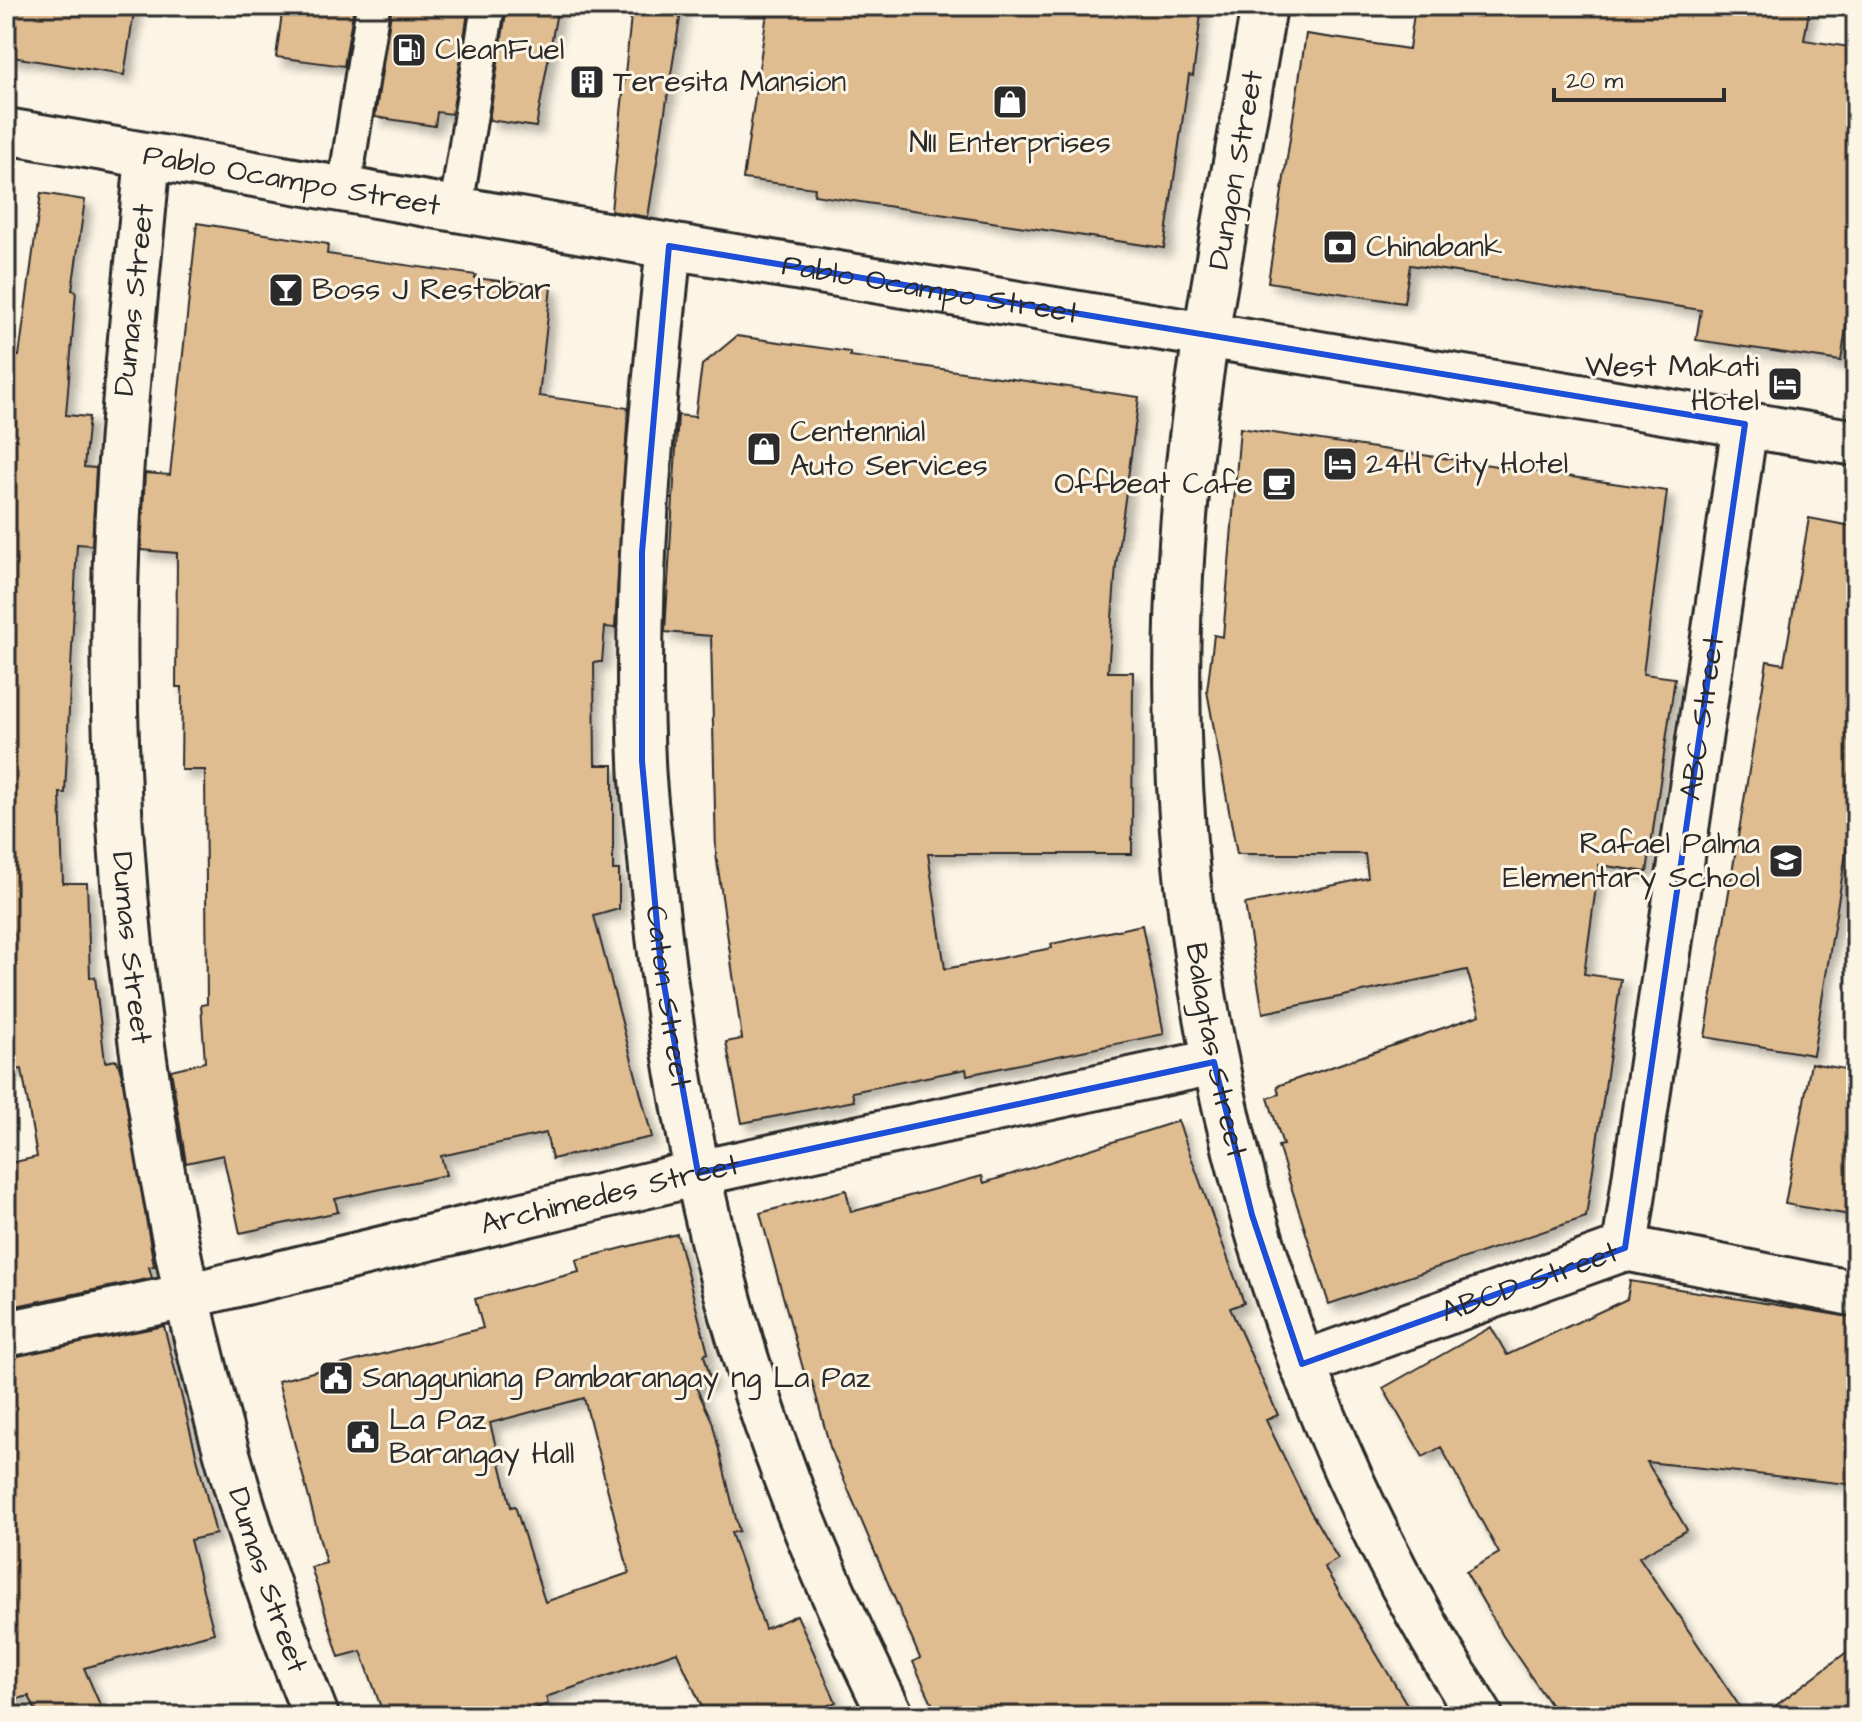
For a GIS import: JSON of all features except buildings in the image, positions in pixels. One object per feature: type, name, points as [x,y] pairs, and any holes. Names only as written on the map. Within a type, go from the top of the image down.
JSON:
[{"type":"street","name":"Dungon Street","points":[[1208,334],[1264,6]]},
{"type":"street","name":"Pablo Ocampo Street","points":[[6,131],[669,246],[1856,443]]},
{"type":"street","name":"Dumas Street","points":[[148,156],[122,418],[114,595],[117,771],[130,947],[151,1108],[187,1296],[236,1483],[296,1666],[316,1716]]},
{"type":"street","name":"Caton Street","points":[[669,246],[642,552],[642,761],[661,968],[698,1173],[737,1327],[787,1479],[847,1625],[891,1716]]},
{"type":"street","name":"Balagtas Street","points":[[1208,334],[1192,438],[1182,542],[1177,676],[1184,856],[1196,959],[1214,1062],[1252,1215],[1302,1364],[1347,1473],[1399,1579],[1480,1716]]},
{"type":"street","name":"ABC Street","points":[[1625,1248],[1745,424]]},
{"type":"street","name":"Archimedes Street","points":[[6,1334],[187,1296],[698,1173],[1214,1062]]},
{"type":"street","name":"ABCD Street","points":[[1302,1364],[1625,1248],[1856,1294]]},
{"type":"lane","points":[[344,190],[373,6]]},
{"type":"lane","points":[[456,208],[488,6]]},
{"type":"highlighted area","points":[[669,246],[1745,424],[1625,1248],[1302,1364],[1252,1215],[1214,1062],[698,1173],[661,968],[642,761],[642,552]]},
{"type":"place","name":"CleanFuel","points":[[409,50]]},
{"type":"place","name":"Teresita Mansion","points":[[587,82]]},
{"type":"place","name":"NII Enterprises","points":[[1010,102]]},
{"type":"place","name":"Chinabank","points":[[1340,247]]},
{"type":"place","name":"Boss J Restobar","points":[[286,290]]},
{"type":"place","name":"West Makati Hotel","points":[[1785,384]]},
{"type":"place","name":"Centennial Auto Services","points":[[764,449]]},
{"type":"place","name":"24H City Hotel","points":[[1340,464]]},
{"type":"place","name":"Offbeat Cafe","points":[[1279,484]]},
{"type":"place","name":"Rafael Palma Elementary School","points":[[1786,861]]},
{"type":"place","name":"Sangguniang Pambarangay ng La Paz","points":[[336,1378]]},
{"type":"place","name":"La Paz Barangay Hall","points":[[363,1437]]}]
